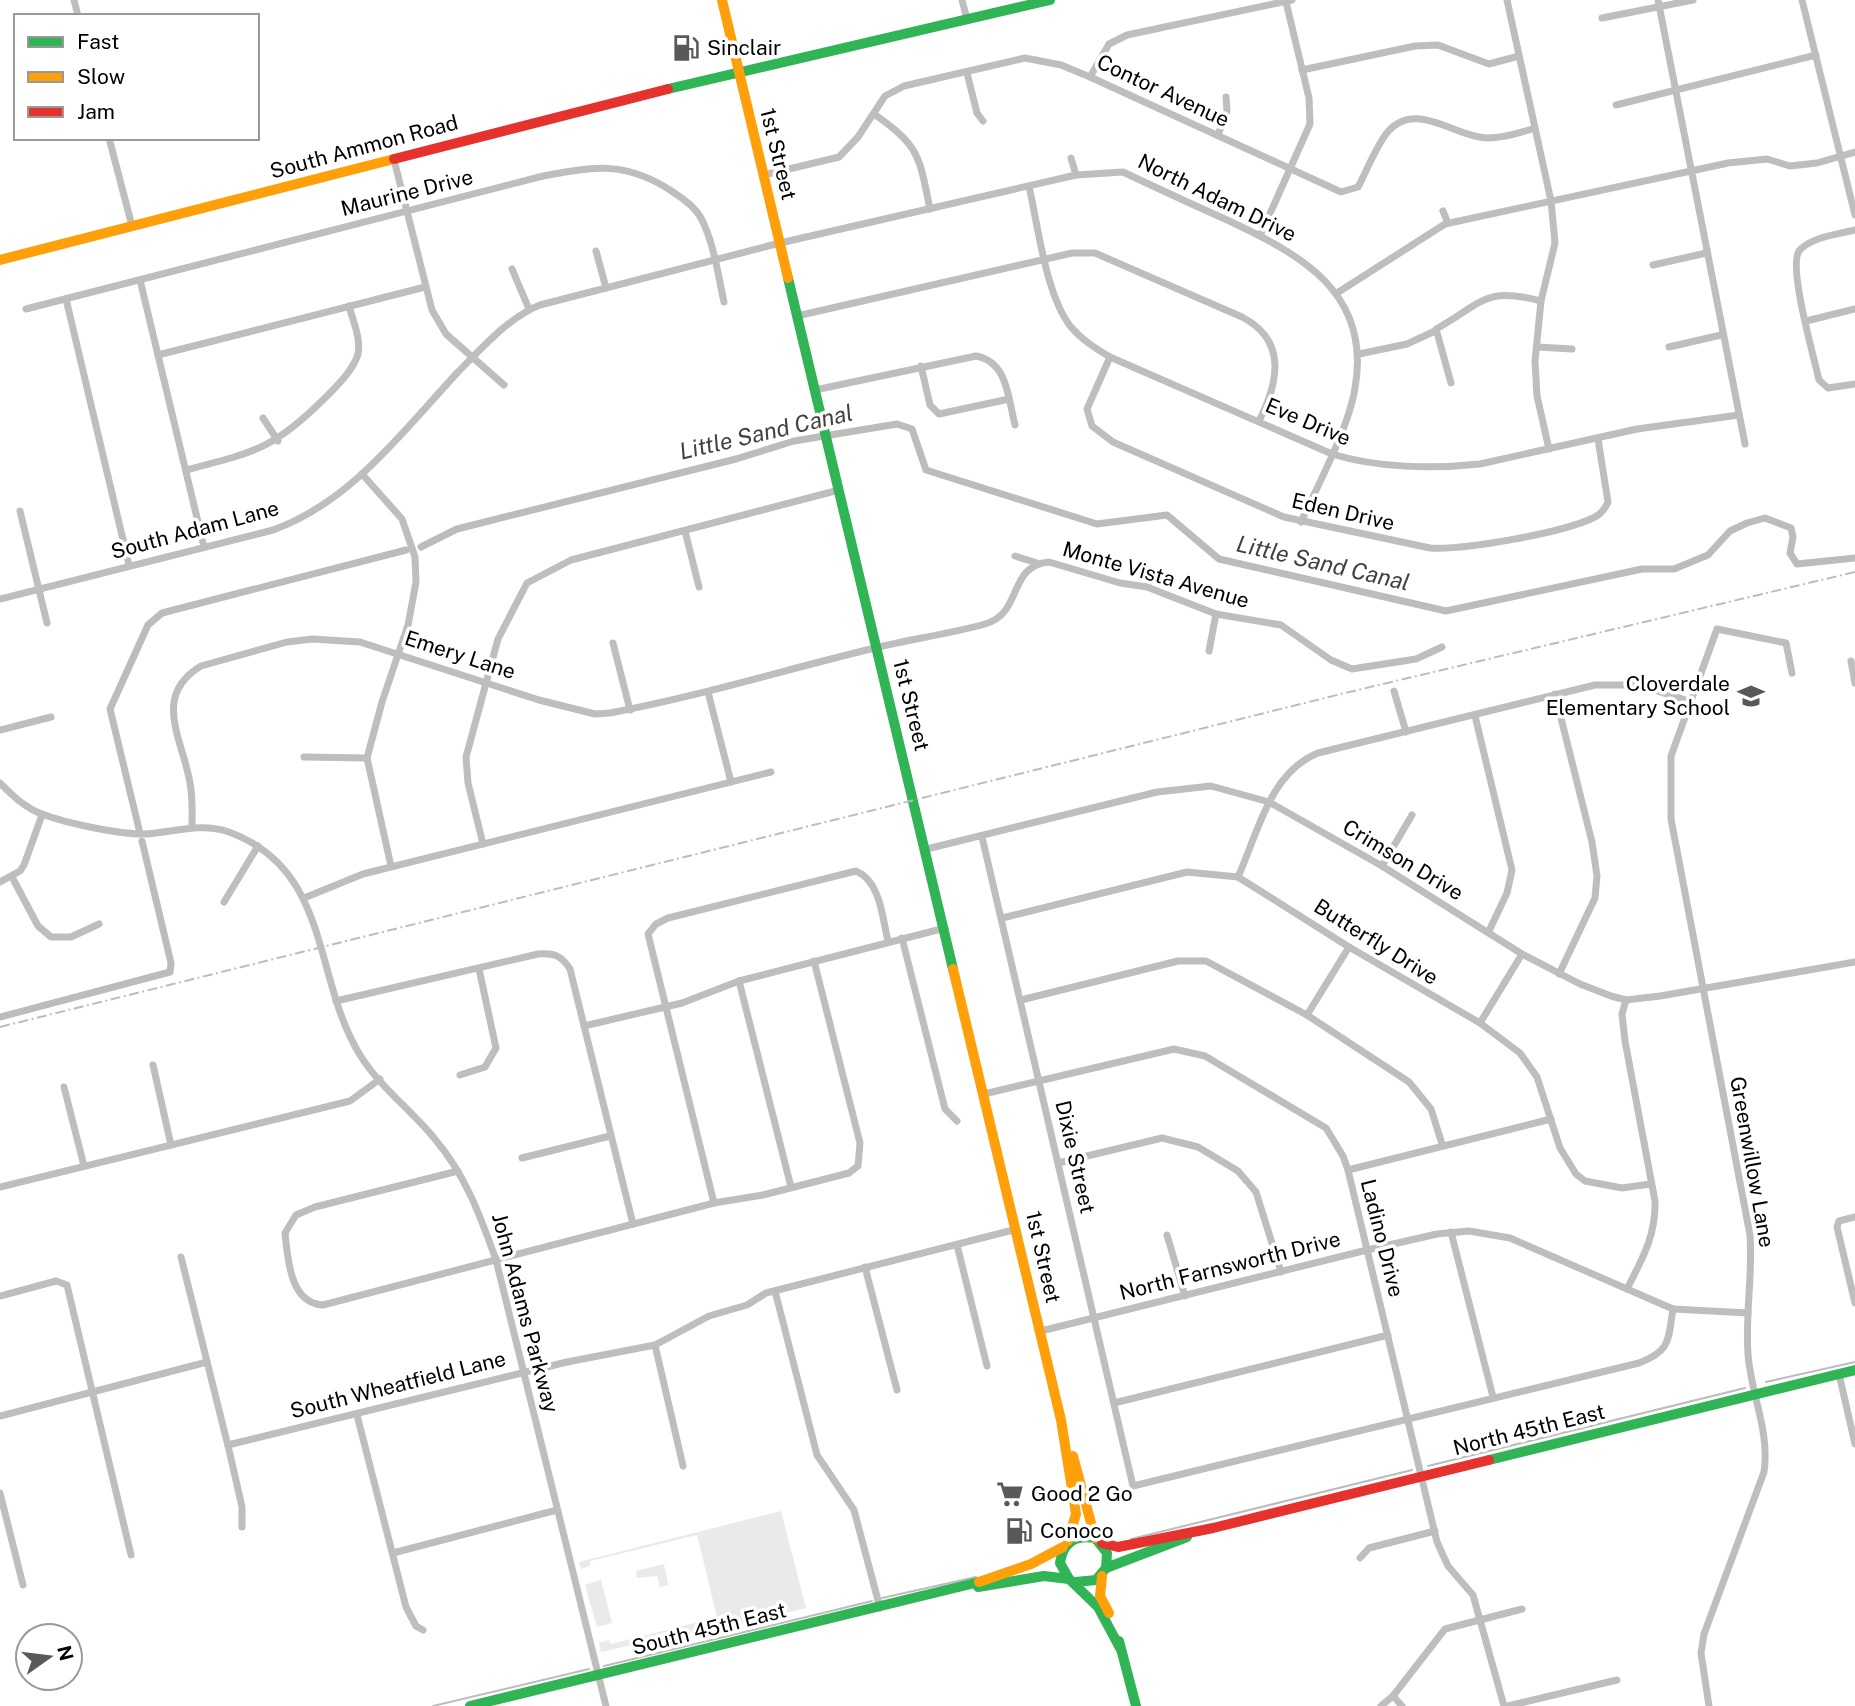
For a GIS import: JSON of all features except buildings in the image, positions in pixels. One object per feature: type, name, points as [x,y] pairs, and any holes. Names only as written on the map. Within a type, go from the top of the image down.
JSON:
[{"type":"main road","name":"1st Street","points":[[722,0],[927,849],[1061,1420]]},
{"type":"main road","name":"South Ammon Road","points":[[0,260],[739,72],[1050,0]]},
{"type":"main road","name":"North 45th East","points":[[1098,1540],[1118,1547],[1213,1528],[1855,1370]]},
{"type":"main road","points":[[1061,1420],[1084,1488],[1087,1516],[1107,1553],[1100,1596],[1115,1624],[1136,1706]]},
{"type":"main road","points":[[1061,1420],[1076,1519],[1060,1563],[1098,1607],[1120,1648]]},
{"type":"main road","name":"North 45th East","points":[[1104,1572],[1213,1528]]},
{"type":"main road","points":[[1066,1544],[1083,1535],[1098,1540]]},
{"type":"main road","name":"South 45th East","points":[[958,1590],[1038,1562],[1066,1544]]},
{"type":"main road","points":[[1072,1580],[1089,1583],[1104,1572]]},
{"type":"main road","name":"South 45th East","points":[[470,1706],[958,1590],[1044,1576],[1072,1580]]},
{"type":"street","points":[[962,0],[967,19]]},
{"type":"street","points":[[1507,0],[1551,201],[1555,243],[1541,301],[1537,347],[1537,396],[1549,449]]},
{"type":"street","points":[[1602,18],[1659,4],[1693,0]]},
{"type":"street","points":[[1802,0],[1855,215]]},
{"type":"street","points":[[1090,77],[1109,44],[1126,35],[1289,1],[1309,98],[1310,124],[1260,236]]},
{"type":"street","points":[[1659,4],[1721,335],[1745,444]]},
{"type":"street","points":[[1302,70],[1415,46],[1438,46],[1489,64],[1519,56]]},
{"type":"street","points":[[1616,105],[1816,55]]},
{"type":"street","name":"Contor Avenue","points":[[764,175],[839,157],[893,90],[954,73],[967,73],[1025,58],[1061,65],[1090,77],[1347,193],[1358,187],[1387,134],[1408,119],[1425,119],[1468,135],[1486,138],[1535,128]]},
{"type":"street","points":[[967,73],[977,113],[983,121]]},
{"type":"street","points":[[1217,135],[1227,111],[1226,97]]},
{"type":"street","points":[[874,114],[900,132],[914,146],[930,209]]},
{"type":"street","points":[[110,140],[132,226]]},
{"type":"street","points":[[1337,293],[1448,223],[1691,173],[1726,163],[1767,159],[1790,166],[1855,152]]},
{"type":"street","points":[[1071,158],[1076,175]]},
{"type":"street","points":[[394,160],[432,310],[446,334],[504,385]]},
{"type":"street","name":"Maurine Drive","points":[[26,309],[586,167],[612,167],[634,171],[663,185],[696,210],[714,259],[724,302]]},
{"type":"street","name":"North Adam Drive","points":[[780,243],[1076,175],[1123,172],[1260,236],[1300,259],[1337,293],[1351,323],[1359,354],[1355,390],[1332,453],[1301,522]]},
{"type":"street","name":"Eve Drive","points":[[1029,186],[1046,259],[1069,324],[1080,337],[1110,356],[1332,453],[1357,461],[1457,467],[1664,424],[1739,415]]},
{"type":"street","points":[[1443,211],[1448,223]]},
{"type":"street","points":[[1855,230],[1805,245],[1798,253],[1794,272],[1819,380],[1828,388],[1855,384]]},
{"type":"street","name":"South Adam Lane","points":[[0,599],[299,521],[328,504],[362,474],[472,358],[529,309],[780,243]]},
{"type":"street","points":[[596,251],[606,288]]},
{"type":"street","points":[[797,316],[1046,259],[1095,253],[1251,321],[1266,338],[1275,360],[1272,392],[1259,421]]},
{"type":"street","points":[[1653,265],[1706,253]]},
{"type":"street","points":[[512,269],[529,309]]},
{"type":"street","points":[[140,280],[204,547]]},
{"type":"street","points":[[158,355],[425,287]]},
{"type":"street","points":[[1359,354],[1408,344],[1435,331],[1491,295],[1517,295],[1541,301]]},
{"type":"street","points":[[66,299],[129,565]]},
{"type":"street","points":[[186,470],[239,457],[278,440],[333,390],[353,364],[359,344],[349,306]]},
{"type":"street","points":[[1806,321],[1855,309]]},
{"type":"street","points":[[1435,331],[1451,383]]},
{"type":"street","points":[[1669,347],[1721,335]]},
{"type":"street","points":[[1537,347],[1572,349]]},
{"type":"street","points":[[815,390],[967,356],[990,360],[999,368],[1015,425]]},
{"type":"street","name":"Eden Drive","points":[[1110,356],[1087,409],[1092,426],[1100,434],[1158,464],[1301,522],[1390,541],[1449,549],[1595,517],[1608,502],[1598,439]]},
{"type":"street","points":[[921,366],[930,405],[939,414],[1009,399]]},
{"type":"street","points":[[262,418],[278,440]]},
{"type":"street","points":[[362,474],[402,519],[415,557],[416,582],[408,625],[368,758],[372,791],[391,866]]},
{"type":"street","points":[[483,844],[468,783],[466,757],[498,639],[527,583],[571,560],[839,490]]},
{"type":"street","points":[[20,511],[47,623]]},
{"type":"street","points":[[685,531],[699,587]]},
{"type":"street","points":[[1015,556],[1038,563]]},
{"type":"street","name":"Monte Vista Avenue","points":[[877,647],[988,624],[1007,610],[1025,571],[1038,563],[1049,562],[1120,583],[1147,587],[1166,597],[1216,614],[1281,625],[1331,660],[1352,668],[1416,659],[1442,647]]},
{"type":"street","points":[[1147,587],[1151,575]]},
{"type":"street","points":[[1209,651],[1216,614]]},
{"type":"street","name":"Greenwillow Lane","points":[[1709,1706],[1701,1653],[1704,1634],[1764,1472],[1765,1432],[1748,1360],[1750,1235],[1669,792],[1671,756],[1717,629],[1786,643],[1792,673]]},
{"type":"street","name":"Emery Lane","points":[[191,827],[191,785],[173,717],[177,690],[191,672],[219,660],[312,639],[360,642],[595,714],[630,710],[708,692],[877,647]]},
{"type":"street","points":[[613,643],[630,710]]},
{"type":"street","points":[[1850,661],[1855,683]]},
{"type":"street","points":[[1238,877],[1269,802],[1291,768],[1303,759],[1341,746],[1406,733],[1595,685],[1623,682],[1659,689],[1689,701]]},
{"type":"street","points":[[1394,691],[1406,733]]},
{"type":"street","points":[[708,692],[731,782]]},
{"type":"street","points":[[1555,694],[1592,842],[1597,876],[1595,898],[1559,974]]},
{"type":"street","points":[[1475,716],[1512,870],[1507,893],[1489,931]]},
{"type":"street","points":[[0,730],[51,717]]},
{"type":"street","points":[[304,757],[368,758]]},
{"type":"street","points":[[304,898],[355,876],[391,866],[771,772]]},
{"type":"street","name":"John Adams Parkway","points":[[0,783],[12,796],[43,815],[129,833],[191,827],[227,831],[258,846],[284,868],[304,898],[314,921],[348,1035],[363,1059],[434,1137],[458,1171],[475,1202],[496,1260],[606,1706]]},
{"type":"street","name":"Crimson Drive","points":[[927,849],[1180,787],[1211,786],[1269,802],[1382,866],[1522,954],[1559,974],[1611,996],[1626,999],[1855,962]]},
{"type":"street","points":[[0,883],[12,877],[24,865],[43,815]]},
{"type":"street","points":[[1382,866],[1412,815]]},
{"type":"street","name":"Dixie Street","points":[[982,837],[1133,1486],[1409,1419]]},
{"type":"street","points":[[225,902],[258,846]]},
{"type":"street","points":[[714,1203],[648,934],[656,924],[668,918],[856,871],[867,876],[874,886],[888,941]]},
{"type":"street","name":"Butterfly Drive","points":[[1002,918],[1187,872],[1238,877],[1349,947],[1480,1023],[1527,1061],[1537,1077],[1560,1149],[1576,1174],[1585,1181],[1608,1188],[1650,1184]]},
{"type":"street","points":[[12,877],[38,926],[51,937],[71,937],[99,924]]},
{"type":"street","points":[[584,1026],[665,1006],[739,981],[945,928]]},
{"type":"street","points":[[901,938],[945,1109],[957,1121]]},
{"type":"street","points":[[1307,1016],[1349,947]]},
{"type":"street","points":[[336,1001],[538,954],[551,953],[563,957],[570,969],[633,1224]]},
{"type":"street","points":[[1480,1023],[1522,954]]},
{"type":"street","points":[[1021,999],[1195,960],[1206,961],[1228,970],[1307,1016],[1409,1082],[1431,1109],[1442,1144]]},
{"type":"street","points":[[458,1171],[315,1207],[296,1215],[285,1233],[300,1297],[310,1304],[323,1304],[714,1203],[833,1178],[858,1166],[860,1143],[814,961]]},
{"type":"street","points":[[460,1075],[485,1067],[496,1048],[479,969]]},
{"type":"street","points":[[739,981],[791,1187]]},
{"type":"street","points":[[1626,999],[1622,1014],[1625,1041],[1655,1201],[1654,1231],[1627,1289]]},
{"type":"street","name":"Ladino Drive","points":[[984,1094],[1174,1049],[1189,1051],[1244,1077],[1326,1128],[1348,1170],[1441,1555],[1469,1587],[1481,1618],[1506,1706]]},
{"type":"street","points":[[153,1065],[172,1145]]},
{"type":"street","points":[[0,1187],[350,1101],[380,1079]]},
{"type":"street","points":[[64,1087],[84,1166]]},
{"type":"street","points":[[1348,1170],[1442,1144],[1551,1119]]},
{"type":"street","points":[[522,1158],[610,1136]]},
{"type":"street","points":[[1058,1163],[1161,1138],[1198,1147],[1238,1171],[1256,1192],[1281,1272]]},
{"type":"street","points":[[1855,1217],[1839,1221],[1837,1227],[1855,1303]]},
{"type":"street","name":"South Wheatfield Lane","points":[[228,1445],[524,1373],[655,1345],[709,1316],[747,1305],[775,1291],[1017,1229]]},
{"type":"street","points":[[1451,1232],[1493,1397]]},
{"type":"street","name":"North Farnsworth Drive","points":[[1041,1331],[1367,1250],[1451,1232],[1492,1233],[1510,1238],[1673,1309],[1748,1313]]},
{"type":"street","points":[[1167,1235],[1185,1296]]},
{"type":"street","points":[[957,1245],[987,1366]]},
{"type":"street","points":[[181,1257],[228,1445],[242,1507],[242,1527]]},
{"type":"street","points":[[865,1268],[897,1390]]},
{"type":"street","points":[[0,1296],[61,1281],[67,1285],[131,1555]]},
{"type":"street","points":[[775,1291],[817,1455],[854,1510],[880,1608]]},
{"type":"street","points":[[1409,1419],[1655,1357],[1668,1344],[1673,1309]]},
{"type":"street","points":[[1114,1403],[1388,1335]]},
{"type":"street","points":[[655,1345],[683,1466]]},
{"type":"street","points":[[0,1416],[207,1362]]},
{"type":"street","points":[[1839,1374],[1855,1444]]},
{"type":"street","points":[[357,1415],[406,1607],[416,1626],[423,1630]]},
{"type":"street","points":[[0,1493],[23,1585]]},
{"type":"street","points":[[393,1553],[557,1510]]},
{"type":"street","points":[[1360,1558],[1369,1548],[1435,1531]]},
{"type":"street","points":[[1381,1706],[1393,1696],[1445,1629],[1522,1609]]},
{"type":"street","points":[[1506,1706],[1617,1680]]},
{"type":"street","points":[[1393,1696],[1402,1706]]},
{"type":"shaded area","points":[[781,1511],[806,1608],[728,1627],[727,1624],[601,1652],[599,1643],[609,1640],[611,1644],[717,1617],[697,1535],[590,1561],[590,1566],[581,1569],[579,1562]]},
{"type":"shaded area","points":[[664,1564],[668,1585],[660,1587],[657,1576],[637,1578],[636,1571]]},
{"type":"shaded area","points":[[601,1580],[612,1623],[597,1627],[585,1585]]},
{"type":"waterway","name":"Little Sand Canal","points":[[421,547],[457,529],[736,459],[794,441],[897,424],[912,429],[926,470],[1097,524],[1167,515],[1219,559],[1446,611],[1642,569],[1674,569],[1708,555],[1730,531],[1765,518],[1791,528],[1793,537],[1790,553],[1797,564],[1855,558]]},
{"type":"waterway","name":"Little Sand Canal","points":[[139,829],[110,709],[148,625],[162,613],[406,550]]},
{"type":"waterway","name":"Little Sand Canal","points":[[0,1017],[170,972],[171,963],[142,841]]},
{"type":"waterway","points":[[1766,1382],[1855,1362]]},
{"type":"waterway","points":[[1428,1466],[1745,1388]]},
{"type":"waterway","points":[[1131,1539],[1412,1470]]},
{"type":"waterway","points":[[882,1598],[976,1577]]},
{"type":"waterway","points":[[604,1666],[872,1601]]},
{"type":"waterway","points":[[433,1706],[589,1669]]},
{"type":"railway","points":[[0,1027],[1345,693],[1855,572]]},
{"type":"traffic: fast","points":[[668,89],[1050,0]]},
{"type":"traffic: fast","points":[[788,278],[953,969]]},
{"type":"traffic: fast","points":[[1489,1460],[1855,1370]]},
{"type":"traffic: fast","points":[[1106,1568],[1187,1537]]},
{"type":"traffic: fast","points":[[1076,1582],[1096,1580],[1106,1568],[1107,1553],[1095,1538],[1082,1538],[1071,1542],[1064,1550],[1060,1563],[1069,1579],[1098,1607],[1120,1648]]},
{"type":"traffic: fast","points":[[978,1587],[1044,1576],[1069,1579]]},
{"type":"traffic: fast","points":[[470,1706],[979,1582]]},
{"type":"traffic: fast","points":[[1119,1641],[1136,1706]]},
{"type":"traffic: slow","points":[[722,0],[788,278]]},
{"type":"traffic: slow","points":[[0,260],[394,159]]},
{"type":"traffic: slow","points":[[953,969],[1061,1420],[1076,1514],[1068,1541]]},
{"type":"traffic: slow","points":[[1073,1456],[1095,1538]]},
{"type":"traffic: slow","points":[[979,1582],[1031,1564],[1063,1547]]},
{"type":"traffic: slow","points":[[1102,1576],[1100,1596],[1109,1613]]},
{"type":"traffic: jam","points":[[394,159],[668,89]]},
{"type":"traffic: jam","points":[[1102,1543],[1118,1547],[1213,1528],[1489,1460]]},
{"type":"place","name":"Sinclair","points":[[686,48]]},
{"type":"place","name":"Cloverdale Elementary School","points":[[1751,696]]},
{"type":"place","name":"Good 2 Go","points":[[1010,1494]]},
{"type":"place","name":"Conoco","points":[[1019,1531]]}]
